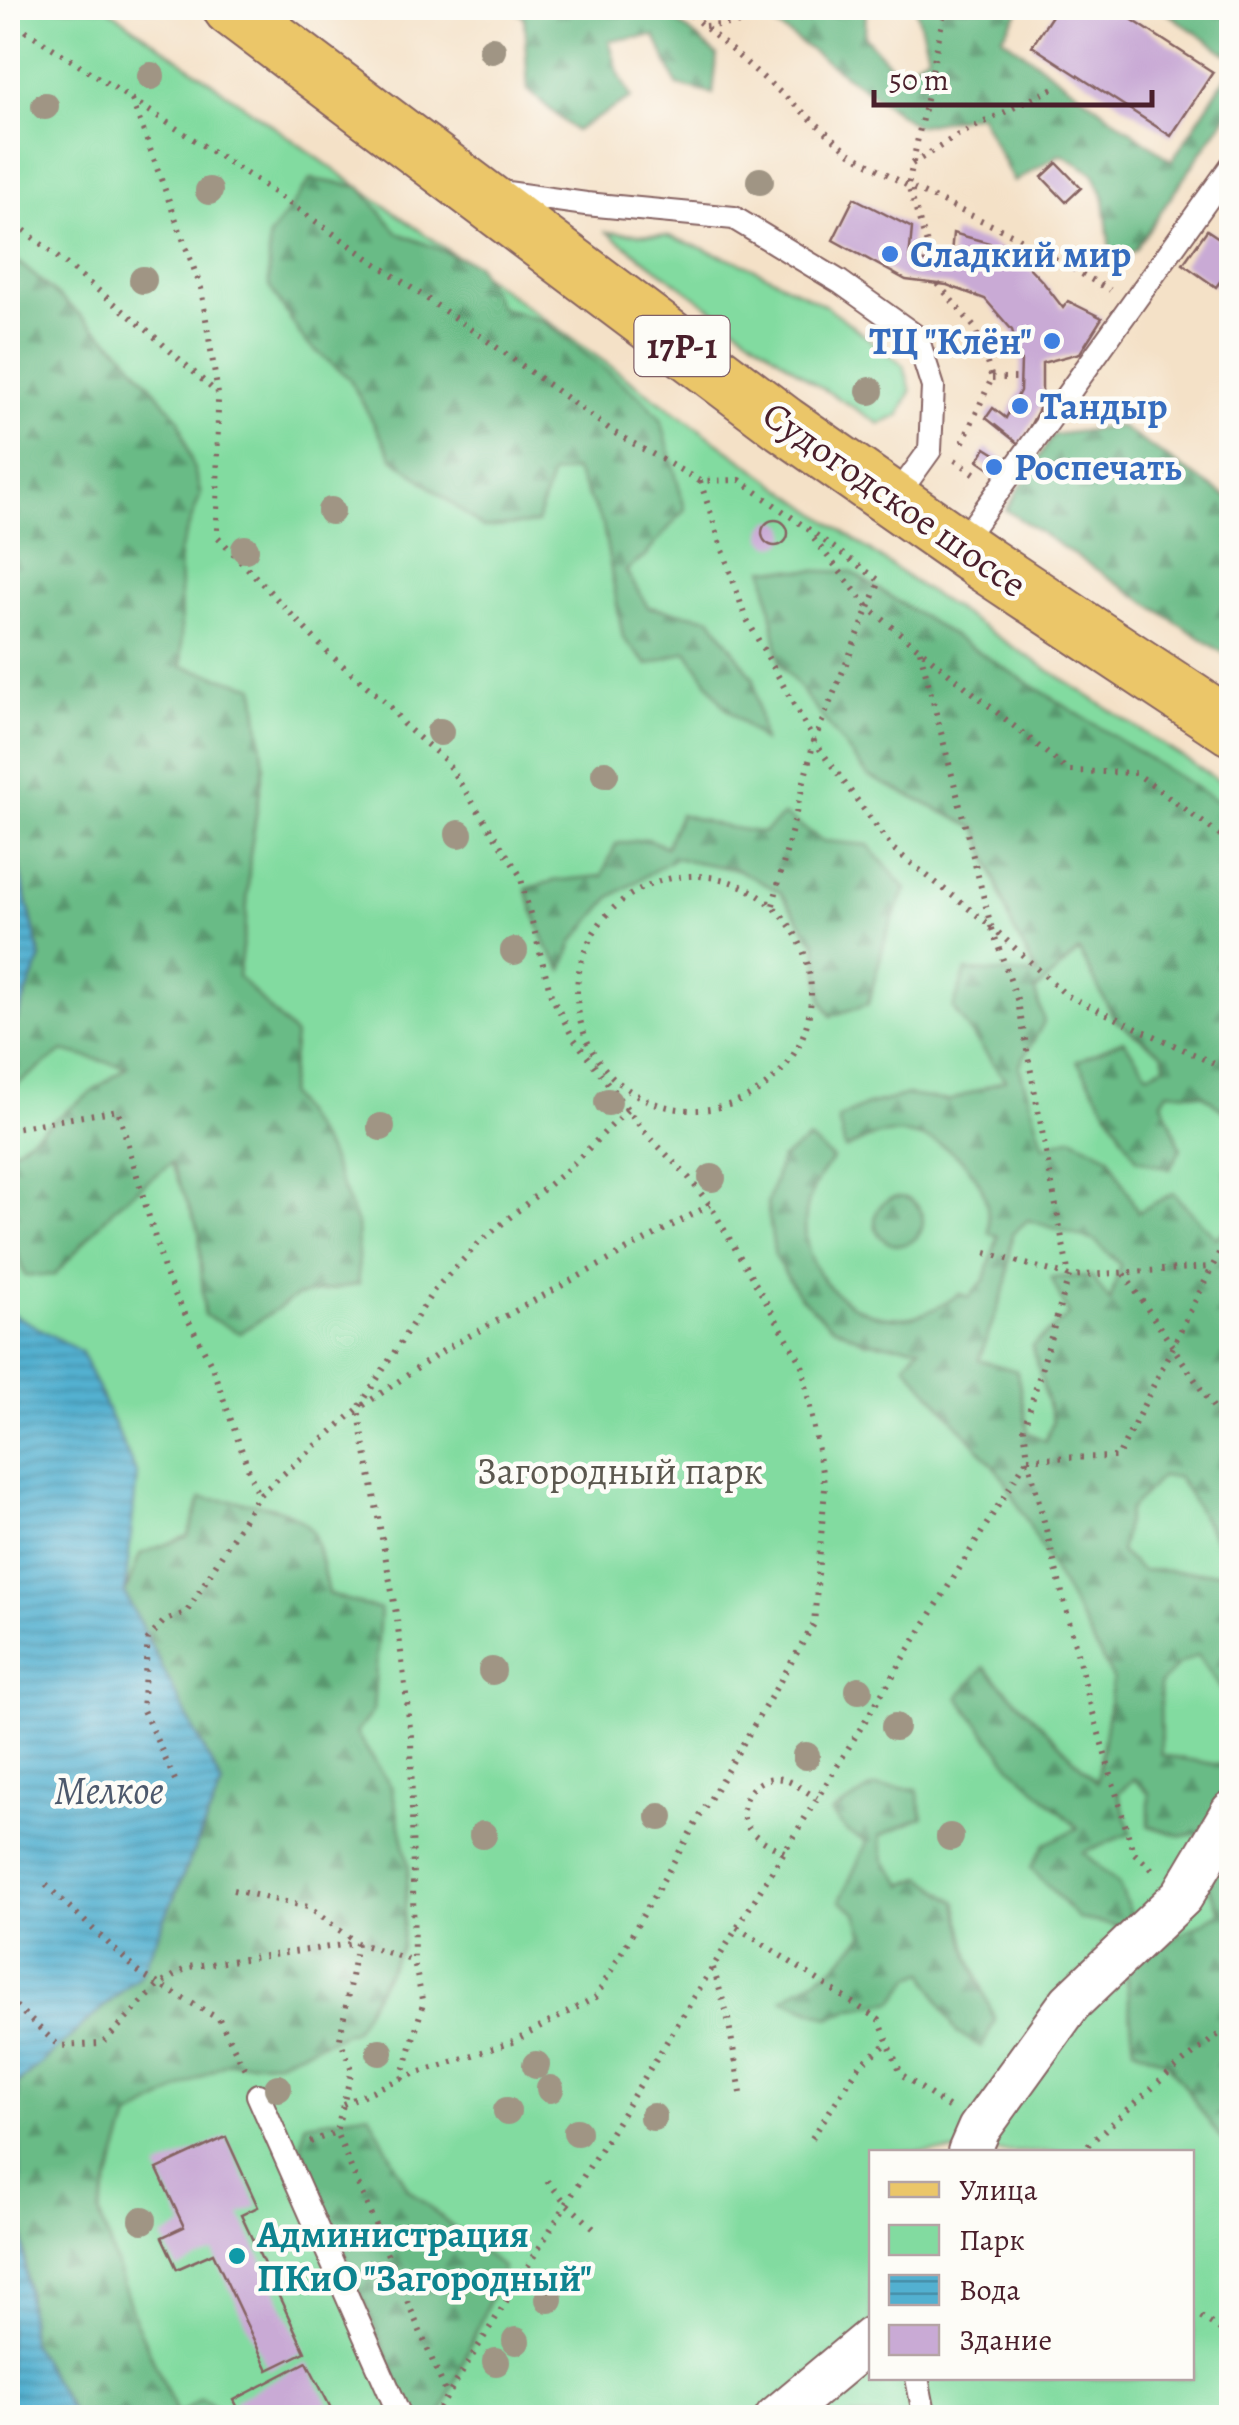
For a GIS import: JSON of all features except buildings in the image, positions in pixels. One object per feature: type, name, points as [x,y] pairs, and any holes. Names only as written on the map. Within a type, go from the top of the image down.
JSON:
[{"type":"main road","name":"Судогодское шоссе","points":[[231,8],[784,424],[1232,728]]},
{"type":"street","points":[[974,2141],[1070,2002],[1182,1896],[1232,1812]]},
{"type":"street","points":[[776,2418],[869,2340]]},
{"type":"lane","points":[[959,546],[1232,164]]},
{"type":"lane","points":[[472,188],[734,218],[840,282],[916,337],[934,386],[930,450],[894,500]]},
{"type":"lane","points":[[258,2095],[401,2418]]},
{"type":"lane","points":[[917,2380],[925,2418]]},
{"type":"path","points":[[683,8],[848,152],[908,186],[1013,235],[1132,304]]},
{"type":"path","points":[[704,26],[930,8]]},
{"type":"path","points":[[933,262],[908,186],[945,8]]},
{"type":"path","points":[[8,19],[262,184],[615,433],[700,481],[740,480],[880,581],[814,741],[773,905]]},
{"type":"path","points":[[911,164],[958,135],[1054,88]]},
{"type":"path","points":[[132,100],[201,288],[218,394],[217,536],[328,653],[445,760],[520,875],[552,995],[572,1036],[710,1205],[802,1364],[825,1488],[814,1624],[596,1997],[513,2042],[402,2078],[344,2104]]},
{"type":"path","points":[[8,217],[147,330],[218,394]]},
{"type":"path","points":[[938,284],[975,328],[992,378],[955,461]]},
{"type":"path","points":[[992,378],[1021,378]]},
{"type":"path","points":[[700,481],[745,616],[814,741],[892,848],[991,926],[1066,995],[1232,1072]]},
{"type":"path","points":[[805,527],[868,608],[1069,770],[1136,773],[1232,844]]},
{"type":"path","points":[[919,650],[991,926],[1018,1002],[1069,1276],[1024,1428],[1028,1458],[1087,1692],[1133,1852],[1182,1896]]},
{"type":"path","points":[[698,875],[738,884],[773,905],[798,938],[811,977],[810,1018],[794,1056],[766,1086],[730,1106],[689,1111],[649,1103],[614,1081],[589,1048],[576,1010],[578,968],[594,930],[622,900],[646,887],[658,881],[698,875]]},
{"type":"path","points":[[402,2078],[423,2004],[414,1961],[411,1736],[396,1619],[358,1409],[434,1290],[480,1242],[568,1168],[628,1109]]},
{"type":"path","points":[[8,1129],[118,1110],[167,1279],[211,1364],[258,1496]]},
{"type":"path","points":[[175,1780],[142,1708],[148,1638],[165,1620],[186,1612],[258,1496],[358,1409],[447,1348],[710,1205]]},
{"type":"path","points":[[1028,1458],[1118,1457],[1232,1227]]},
{"type":"path","points":[[986,1252],[1069,1276],[1212,1267]]},
{"type":"path","points":[[1124,1273],[1232,1435]]},
{"type":"path","points":[[434,2418],[1028,1458]]},
{"type":"path","points":[[784,1852],[752,1833],[746,1824],[743,1814],[748,1792],[765,1780],[776,1778],[817,1798]]},
{"type":"path","points":[[46,1885],[141,1974],[219,2020],[258,2095]]},
{"type":"path","points":[[233,1890],[308,1907],[357,1943],[414,1961]]},
{"type":"path","points":[[737,1928],[879,2020],[901,2074],[974,2141]]},
{"type":"path","points":[[8,1998],[59,2046],[102,2044],[159,1985],[188,1967],[357,1943]]},
{"type":"path","points":[[357,1943],[340,2040],[352,2070],[336,2132],[448,2396]]},
{"type":"path","points":[[713,1967],[728,2013],[741,2093]]},
{"type":"path","points":[[1082,2150],[1232,2024]]},
{"type":"path","points":[[812,2138],[860,2064],[888,2043]]},
{"type":"path","points":[[547,2181],[596,2230]]},
{"type":"path","points":[[1194,2312],[1232,2337]]},
{"type":"green space","name":"Загородный парк","points":[[8,8],[107,8],[918,585],[1231,789],[1232,2417],[8,2418]]},
{"type":"green space","points":[[510,8],[661,8],[717,55],[713,94],[677,85],[655,36],[609,40],[631,98],[575,131],[528,90],[524,16]]},
{"type":"green space","points":[[752,8],[866,8],[865,37],[898,74],[928,54],[916,8],[1021,8],[1002,37],[1172,161],[1231,69],[1231,109],[1134,251],[1111,260],[1104,197],[1093,173],[1061,154],[1014,182],[979,114],[916,126]]},
{"type":"green space","points":[[1160,8],[1216,8],[1231,20],[1231,57]]},
{"type":"green space","points":[[311,179],[360,187],[398,233],[476,264],[499,307],[545,322],[644,400],[661,419],[685,509],[645,556],[626,571],[648,607],[711,618],[754,679],[763,741],[723,705],[687,651],[648,665],[623,638],[603,525],[574,470],[551,475],[537,523],[483,528],[392,457],[349,378],[305,342],[269,286],[269,237]]},
{"type":"green space","points":[[607,232],[669,236],[747,265],[828,307],[904,366],[911,391],[899,416],[880,424],[814,383]]},
{"type":"green space","points":[[8,253],[122,351],[179,419],[201,494],[179,552],[182,666],[255,687],[264,765],[238,976],[295,1036],[288,1094],[327,1151],[357,1224],[359,1284],[297,1296],[240,1333],[204,1315],[199,1231],[171,1163],[117,1205],[55,1275],[25,1276],[15,1247],[8,1154],[126,1067],[63,1051],[8,1091],[8,1042],[41,958],[8,822]]},
{"type":"green space","points":[[1119,426],[1231,500],[1231,658],[1006,510],[1053,435]]},
{"type":"green space","points":[[764,569],[851,572],[1231,810],[1231,1117],[1203,1094],[1168,1091],[1162,1101],[1181,1148],[1170,1169],[1137,1159],[1077,1061],[1123,1040],[1148,1074],[1165,1065],[1163,1054],[1115,1020],[1079,951],[1035,991],[1044,1022],[1019,1066],[1044,1146],[1072,1137],[1109,1156],[1138,1212],[1173,1193],[1216,1238],[1231,1225],[1231,1557],[1226,1557],[1178,1477],[1161,1477],[1129,1510],[1120,1552],[1141,1570],[1231,1573],[1231,1645],[1227,1647],[1225,1662],[1231,1672],[1231,1704],[1198,1655],[1178,1665],[1160,1684],[1161,1755],[1231,1767],[1232,2074],[1227,2078],[1231,2083],[1231,2153],[1168,2063],[1134,2048],[1120,1926],[1079,1919],[1031,1868],[1045,1844],[1078,1828],[1012,1767],[958,1697],[984,1667],[1097,1782],[1113,1679],[1003,1477],[905,1364],[920,1347],[867,1342],[830,1325],[799,1296],[775,1257],[767,1204],[781,1159],[809,1139],[833,1159],[818,1179],[805,1222],[814,1265],[826,1283],[843,1299],[888,1317],[918,1315],[959,1294],[969,1297],[985,1279],[998,1236],[989,1233],[987,1205],[977,1179],[958,1157],[918,1136],[874,1136],[845,1149],[838,1119],[865,1106],[908,1095],[949,1101],[1005,1080],[953,1008],[966,971],[1037,974],[1012,927],[978,829],[868,776],[780,663]],"holes":[[[1028,1220],[1095,1241],[1120,1265],[1110,1301],[1091,1276],[1051,1278],[1069,1315],[1032,1346],[1053,1422],[1045,1441],[1028,1432],[1017,1371],[979,1360],[1007,1282],[1012,1234]],[[1134,1779],[1149,1793],[1149,1826],[1182,1836],[1201,1833],[1196,1863],[1221,1912],[1163,1945],[1143,1943],[1119,1885],[1083,1852],[1131,1833],[1118,1793]]]},
{"type":"green space","points":[[680,814],[763,833],[784,815],[823,841],[868,845],[906,889],[887,933],[868,1004],[831,1016],[822,1000],[816,944],[780,892],[738,870],[675,858],[611,897],[573,942],[563,970],[546,946],[526,889],[553,881],[602,876],[616,844],[648,839],[666,847]]},
{"type":"green space","points":[[1226,1171],[1231,1171],[1231,1225]]},
{"type":"green space","points":[[899,1197],[916,1204],[923,1221],[916,1238],[899,1245],[882,1238],[875,1221],[882,1204]]},
{"type":"green space","points":[[201,1498],[261,1505],[291,1514],[315,1537],[328,1594],[380,1610],[373,1711],[356,1733],[392,1788],[409,1867],[401,1948],[354,2030],[277,2061],[226,2063],[129,2118],[99,2213],[134,2317],[178,2415],[201,2398],[222,2411],[221,2417],[75,2417],[31,2344],[17,2084],[141,1974],[222,1785],[125,1594],[140,1554],[188,1536]]},
{"type":"green space","points":[[874,1787],[917,1789],[923,1817],[880,1836],[884,1860],[904,1885],[922,1877],[957,1902],[970,1959],[995,2020],[982,2047],[957,2033],[924,1972],[912,1977],[894,2001],[853,2008],[829,2018],[783,1999],[835,1966],[864,1935],[857,1913],[840,1901],[867,1842],[848,1832],[831,1813]]},
{"type":"green space","points":[[369,2113],[408,2189],[503,2268],[440,2417],[412,2417],[301,2148],[305,2123]]},
{"type":"water","points":[[8,822],[41,958],[8,1042]]},
{"type":"water","name":"Мелкое","points":[[8,1311],[81,1352],[137,1475],[125,1594],[222,1785],[141,1974],[17,2084],[31,2343],[75,2417],[8,2417]]},
{"type":"place","name":"Сладкий мир","points":[[890,254]]},
{"type":"place","name":"ТЦ \"Клён\"","points":[[1052,341]]},
{"type":"place","name":"Тандыр","points":[[1020,406]]},
{"type":"place","name":"Роспечать","points":[[994,467]]},
{"type":"place","name":"Администрация ПКиО \"Загородный\"","points":[[237,2256]]}]
